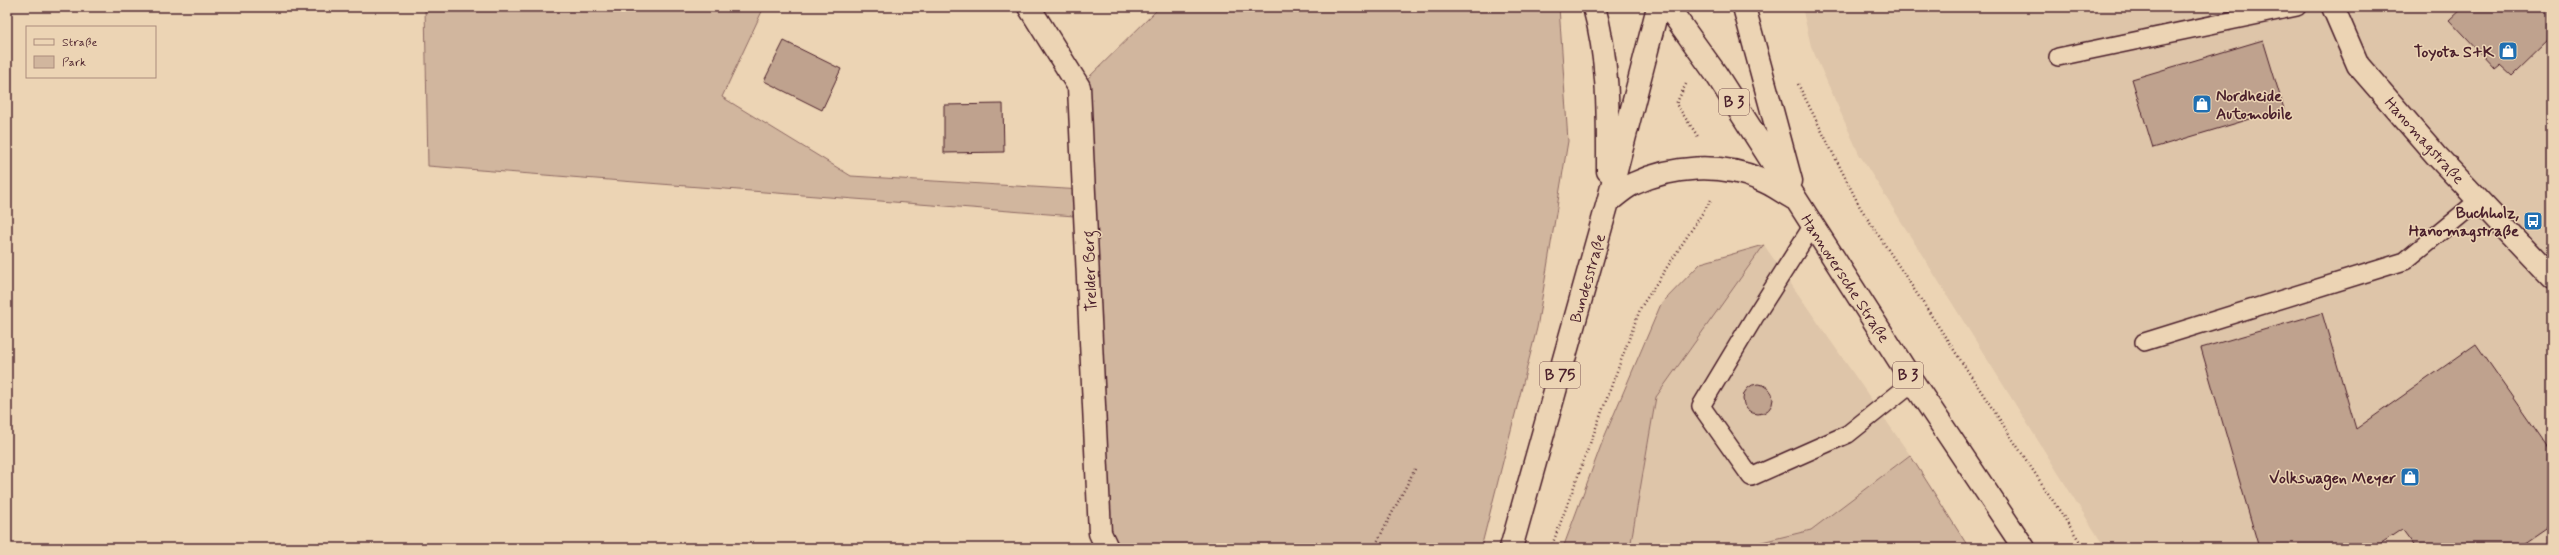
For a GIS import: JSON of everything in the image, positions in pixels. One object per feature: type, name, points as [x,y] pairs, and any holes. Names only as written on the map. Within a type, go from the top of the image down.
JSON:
[{"type":"main road","name":"Trelder Berg","points":[[1029,7],[1079,87],[1100,533],[1107,548]]},
{"type":"main road","points":[[1594,7],[1602,35],[1607,105],[1608,202]]},
{"type":"main road","name":"Bundesstraße","points":[[1511,548],[1608,202],[1658,7]]},
{"type":"main road","name":"Hannoversche Straße","points":[[1668,7],[1716,74],[1913,382],[2024,548]]},
{"type":"main road","name":"B 3","points":[[1744,7],[1796,200]]},
{"type":"main road","name":"Hanomagstraße","points":[[2332,7],[2358,65],[2436,155],[2552,278]]},
{"type":"main road","points":[[1608,202],[1631,184],[1656,174],[1680,169],[1714,168],[1761,179],[1796,200]]},
{"type":"lane","points":[[2058,57],[2297,7]]},
{"type":"lane","points":[[2144,342],[2405,261],[2479,200]]},
{"type":"lane","points":[[1813,225],[1754,318],[1701,406],[1751,477],[1848,434],[1913,382]]},
{"type":"path","points":[[1797,81],[1860,207],[2084,548]]},
{"type":"path","points":[[1551,548],[1641,307],[1716,190],[1714,168],[1710,154],[1676,104]]},
{"type":"path","points":[[1374,548],[1415,470]]},
{"type":"shaded area","points":[[1802,7],[2552,7],[2552,548],[2105,548],[1859,154],[1811,46]]},
{"type":"shaded area","points":[[1764,245],[1910,455],[1811,530],[1737,548],[1630,548],[1656,397]]},
{"type":"green space","points":[[425,7],[764,7],[722,97],[851,176],[1082,190],[1079,87],[1160,7],[1559,7],[1568,141],[1537,328],[1481,548],[1107,548],[1087,217],[428,166]]},
{"type":"green space","points":[[1764,245],[1656,397],[1630,548],[1563,548],[1603,440],[1661,304],[1701,263]]},
{"type":"green space","points":[[1910,455],[1969,548],[1737,548],[1811,530]]},
{"type":"building","name":"Toyota S+K","points":[[2463,7],[2552,7],[2552,37],[2512,76],[2500,65],[2495,69],[2449,20]]},
{"type":"building","points":[[2263,40],[2284,109],[2153,148],[2132,79]]},
{"type":"building","points":[[784,41],[841,69],[822,110],[764,81]]},
{"type":"building","points":[[1003,104],[1004,152],[944,153],[944,105]]},
{"type":"building","points":[[2322,313],[2356,429],[2476,344],[2552,453],[2552,524],[2517,548],[2416,548],[2402,529],[2374,548],[2259,548],[2201,348]]},
{"type":"building","points":[[1758,384],[1769,388],[1773,399],[1769,410],[1758,414],[1747,410],[1743,399],[1747,388]]},
{"type":"place","name":"Toyota S+K","points":[[2508,51]]},
{"type":"place","name":"Nordheide Automobile","points":[[2202,104]]},
{"type":"place","name":"Buchholz, Hanomagstraße","points":[[2533,221]]},
{"type":"place","name":"Volkswagen Meyer","points":[[2410,477]]}]
